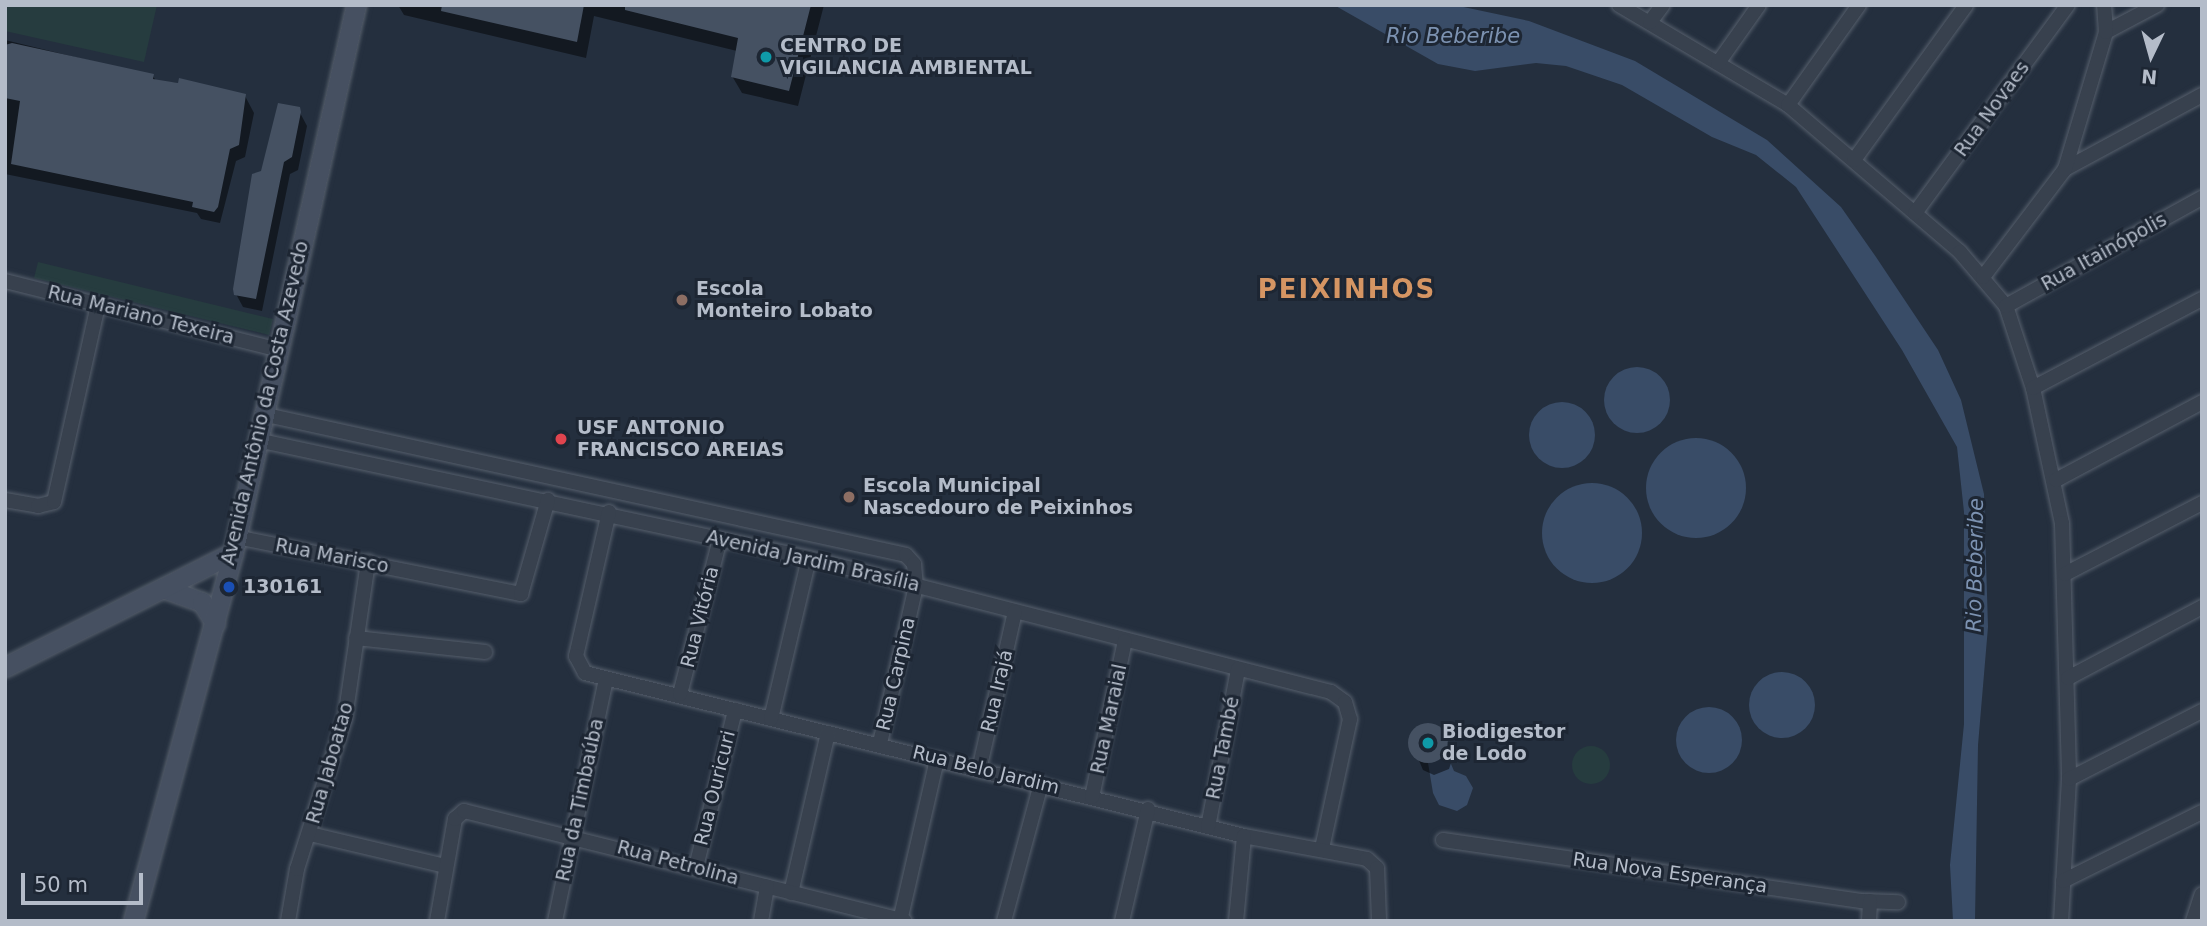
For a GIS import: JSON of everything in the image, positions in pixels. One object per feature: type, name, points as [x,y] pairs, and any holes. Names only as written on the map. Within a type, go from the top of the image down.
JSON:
[{"type":"main road","name":"Avenida Antônio da Costa Azevedo","points":[[132,921],[215,623],[356,5]]},
{"type":"main road","points":[[5,667],[163,588],[234,545]]},
{"type":"main road","points":[[163,588],[202,602],[215,623]]},
{"type":"street","points":[[1619,5],[1788,105],[1915,213],[1983,277],[2006,306],[2033,387],[2056,480],[2065,574],[2069,779],[2061,921]]},
{"type":"street","points":[[1650,22],[1662,5]]},
{"type":"street","points":[[1718,63],[1759,5]]},
{"type":"street","points":[[1788,105],[1859,5]]},
{"type":"street","points":[[1854,160],[1966,5]]},
{"type":"street","name":"Rua Novaes","points":[[1915,213],[2068,5]]},
{"type":"street","points":[[1983,277],[2065,169],[2106,32],[2104,5]]},
{"type":"street","points":[[2106,32],[2157,5]]},
{"type":"street","points":[[2065,169],[2202,95]]},
{"type":"street","name":"Rua Itainópolis","points":[[2006,306],[2202,198]]},
{"type":"street","name":"Rua Mariano Texeira","points":[[5,281],[276,349]]},
{"type":"street","points":[[2033,387],[2202,299]]},
{"type":"street","points":[[5,500],[47,506],[58,490],[97,304]]},
{"type":"street","points":[[2056,480],[2202,402]]},
{"type":"street","name":"Avenida Jardim Brasília","points":[[262,414],[847,541],[906,555],[914,564]]},
{"type":"street","name":"Avenida Jardim Brasília","points":[[257,440],[608,512],[809,558],[1331,692],[1345,702],[1350,719],[1322,849]]},
{"type":"street","name":"Rua Marisco","points":[[234,545],[368,562],[521,594],[548,500]]},
{"type":"street","points":[[2065,574],[2202,503]]},
{"type":"street","name":"Rua Belo Jardim","points":[[608,512],[576,656],[585,673],[1148,809],[1244,836],[1367,859],[1376,864],[1379,921]]},
{"type":"street","name":"Rua Vitória","points":[[680,694],[720,539]]},
{"type":"street","points":[[771,719],[809,558]]},
{"type":"street","name":"Rua Jaboatao","points":[[288,921],[297,869],[345,718],[368,562]]},
{"type":"street","name":"Rua Carpina","points":[[880,743],[916,586],[914,564]]},
{"type":"street","points":[[2068,678],[2202,607]]},
{"type":"street","name":"Rua Irajá","points":[[979,769],[1015,612]]},
{"type":"street","points":[[356,638],[485,652]]},
{"type":"street","name":"Rua Maraial","points":[[1092,797],[1125,641]]},
{"type":"street","name":"Rua També","points":[[1208,827],[1238,669]]},
{"type":"street","name":"Rua da Timbaúba","points":[[555,921],[606,678]]},
{"type":"street","name":"Rua Ouricuri","points":[[696,867],[735,710]]},
{"type":"street","points":[[2069,779],[2202,711]]},
{"type":"street","points":[[791,893],[828,733]]},
{"type":"street","points":[[901,920],[937,759]]},
{"type":"street","points":[[1003,921],[1041,785]]},
{"type":"street","points":[[1122,921],[1148,809]]},
{"type":"street","name":"Rua Petrolina","points":[[445,866],[455,819],[464,811],[571,835],[901,920]]},
{"type":"street","points":[[2063,881],[2202,812]]},
{"type":"street","points":[[310,834],[445,866],[437,921]]},
{"type":"street","points":[[1236,921],[1244,836]]},
{"type":"street","name":"Rua Nova Esperança","points":[[1443,840],[1870,901],[1898,902]]},
{"type":"street","points":[[761,921],[767,887]]},
{"type":"street","points":[[2193,921],[2202,894]]},
{"type":"street","points":[[1869,921],[1870,901]]},
{"type":"green space","points":[[5,5],[157,5],[144,62],[5,31]]},
{"type":"green space","points":[[38,262],[273,319],[269,335],[34,278]]},
{"type":"green space","points":[[1591,746],[1604,752],[1610,765],[1604,778],[1591,784],[1578,778],[1572,765],[1578,752]]},
{"type":"water","name":"Rio Beberibe","points":[[1334,5],[1454,5],[1529,21],[1635,61],[1767,140],[1841,207],[1876,257],[1938,350],[1961,400],[1984,494],[1988,627],[1978,745],[1975,921],[1953,921],[1950,865],[1964,724],[1964,512],[1957,447],[1902,350],[1796,187],[1756,155],[1712,137],[1622,85],[1566,66],[1536,63],[1475,71],[1438,64]]},
{"type":"water","points":[[1637,367],[1650,369],[1660,377],[1668,387],[1668,413],[1660,423],[1650,431],[1637,433],[1624,431],[1614,423],[1606,413],[1604,400],[1606,387],[1614,377],[1624,369]]},
{"type":"water","points":[[1562,402],[1575,404],[1590,417],[1595,435],[1593,448],[1580,463],[1562,468],[1549,466],[1534,453],[1529,435],[1531,422],[1544,407]]},
{"type":"water","points":[[1696,438],[1724,446],[1738,460],[1746,488],[1738,516],[1724,530],[1696,538],[1668,530],[1654,516],[1646,488],[1654,460],[1668,446]]},
{"type":"water","points":[[1592,483],[1620,491],[1634,505],[1642,533],[1634,561],[1620,575],[1592,583],[1564,575],[1550,561],[1542,533],[1550,505],[1564,491]]},
{"type":"water","points":[[1782,672],[1795,674],[1805,682],[1813,692],[1813,718],[1805,728],[1795,736],[1782,738],[1769,736],[1759,728],[1751,718],[1749,705],[1751,692],[1759,682],[1769,674]]},
{"type":"water","points":[[1709,707],[1722,709],[1732,717],[1740,727],[1740,753],[1732,763],[1722,771],[1709,773],[1696,771],[1686,763],[1678,753],[1676,740],[1678,727],[1686,717],[1696,709]]},
{"type":"water","name":"Biodigestor de Lodo","points":[[1446,752],[1454,771],[1466,776],[1473,788],[1467,805],[1457,811],[1439,805],[1433,793],[1428,763]]},
{"type":"building","points":[[442,5],[584,5],[577,42],[441,11]]},
{"type":"building","name":"CENTRO DE VIGILANCIA AMBIENTAL","points":[[625,5],[811,5],[789,91],[731,77],[738,38],[625,10]]},
{"type":"building","points":[[12,43],[154,74],[153,79],[178,83],[179,78],[246,94],[239,145],[230,149],[218,207],[214,212],[192,207],[193,202],[11,164],[20,101],[5,98],[5,45]]},
{"type":"building","points":[[278,103],[300,107],[301,112],[292,157],[284,162],[256,299],[234,295],[233,289],[252,174],[261,171]]},
{"type":"building","name":"Biodigestor de Lodo","points":[[1428,723],[1442,729],[1448,743],[1442,757],[1428,763],[1414,757],[1408,743],[1414,729]]},
{"type":"place","name":"CENTRO DE VIGILANCIA AMBIENTAL","points":[[766,57]]},
{"type":"place","name":"Escola Monteiro Lobato","points":[[682,300]]},
{"type":"place","name":"USF ANTONIO FRANCISCO AREIAS","points":[[561,439]]},
{"type":"place","name":"Escola Municipal Nascedouro de Peixinhos","points":[[849,497]]},
{"type":"place","name":"130161","points":[[229,587]]},
{"type":"place","name":"Biodigestor de Lodo","points":[[1428,743]]},
{"type":"district","name":"PEIXINHOS","points":[[1347,290]]}]
